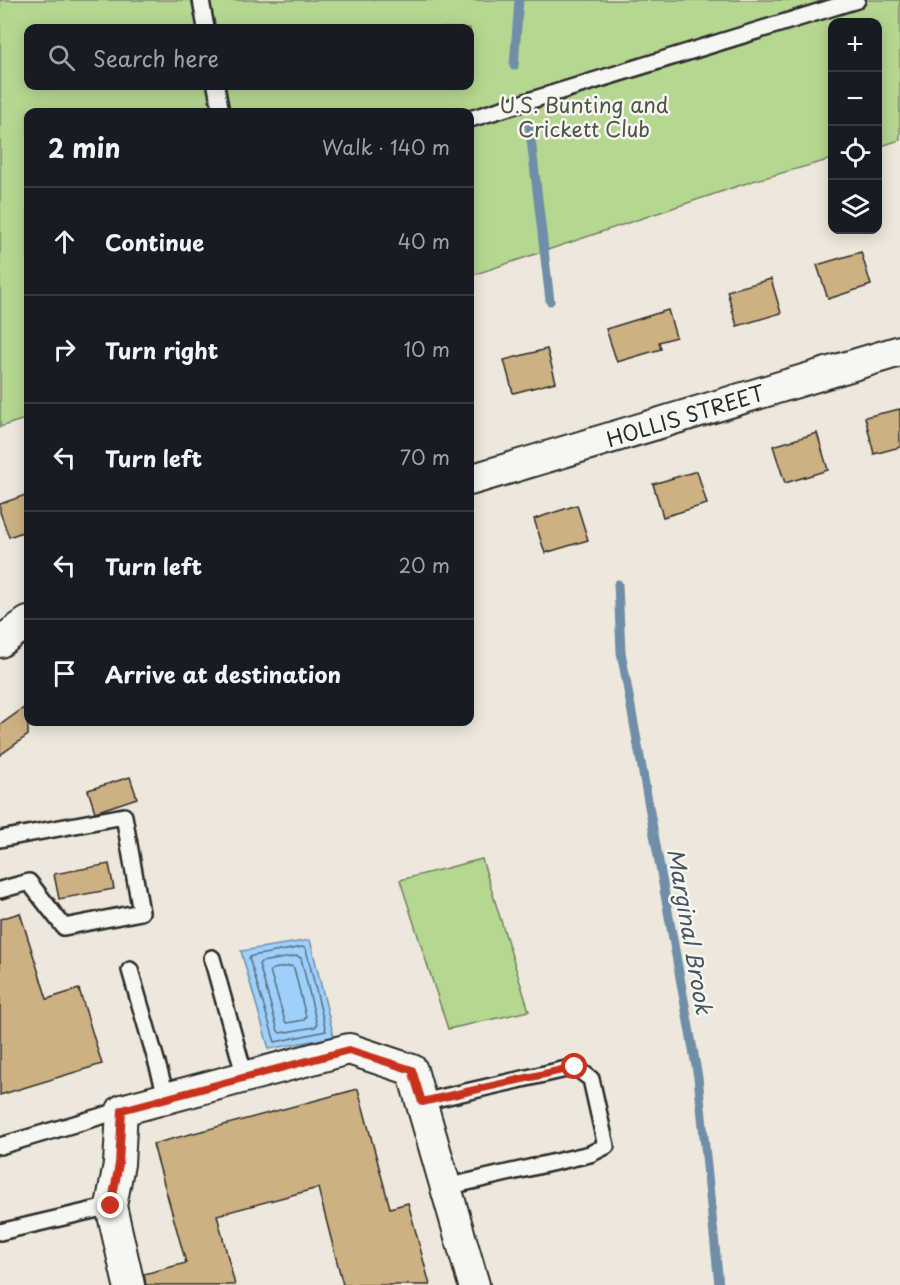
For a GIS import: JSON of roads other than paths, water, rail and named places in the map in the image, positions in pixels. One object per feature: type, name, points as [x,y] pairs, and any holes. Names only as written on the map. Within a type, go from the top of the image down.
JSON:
[{"type":"street","name":"HOLLIS STREET","points":[[474,479],[900,351]]},
{"type":"street","points":[[0,642],[24,625]]},
{"type":"street","points":[[129,1285],[111,1206],[119,1164],[122,1110],[349,1050],[412,1070],[474,1285]]},
{"type":"lane","points":[[201,0],[205,24]]},
{"type":"lane","points":[[474,118],[857,0]]},
{"type":"lane","points":[[217,90],[220,108]]},
{"type":"lane","points":[[0,839],[124,816],[141,912],[64,927],[29,882],[0,890]]},
{"type":"lane","points":[[212,958],[246,1077]]},
{"type":"lane","points":[[130,970],[166,1098]]},
{"type":"lane","points":[[422,1102],[575,1067],[591,1079],[606,1146],[590,1154],[446,1187]]},
{"type":"lane","points":[[0,1146],[122,1110]]},
{"type":"lane","points":[[0,1232],[111,1206]]},
{"type":"water","points":[[310,940],[334,1037],[269,1049],[241,951]]},
{"type":"waterway","name":"Marginal Brook","points":[[514,66],[519,0]]},
{"type":"waterway","name":"Marginal Brook","points":[[529,122],[550,301]]},
{"type":"waterway","name":"Marginal Brook","points":[[618,584],[621,652],[698,1077],[719,1285]]},
{"type":"park label","name":"U.S. Bunting and Crickett Club","points":[[584,116]]}]
